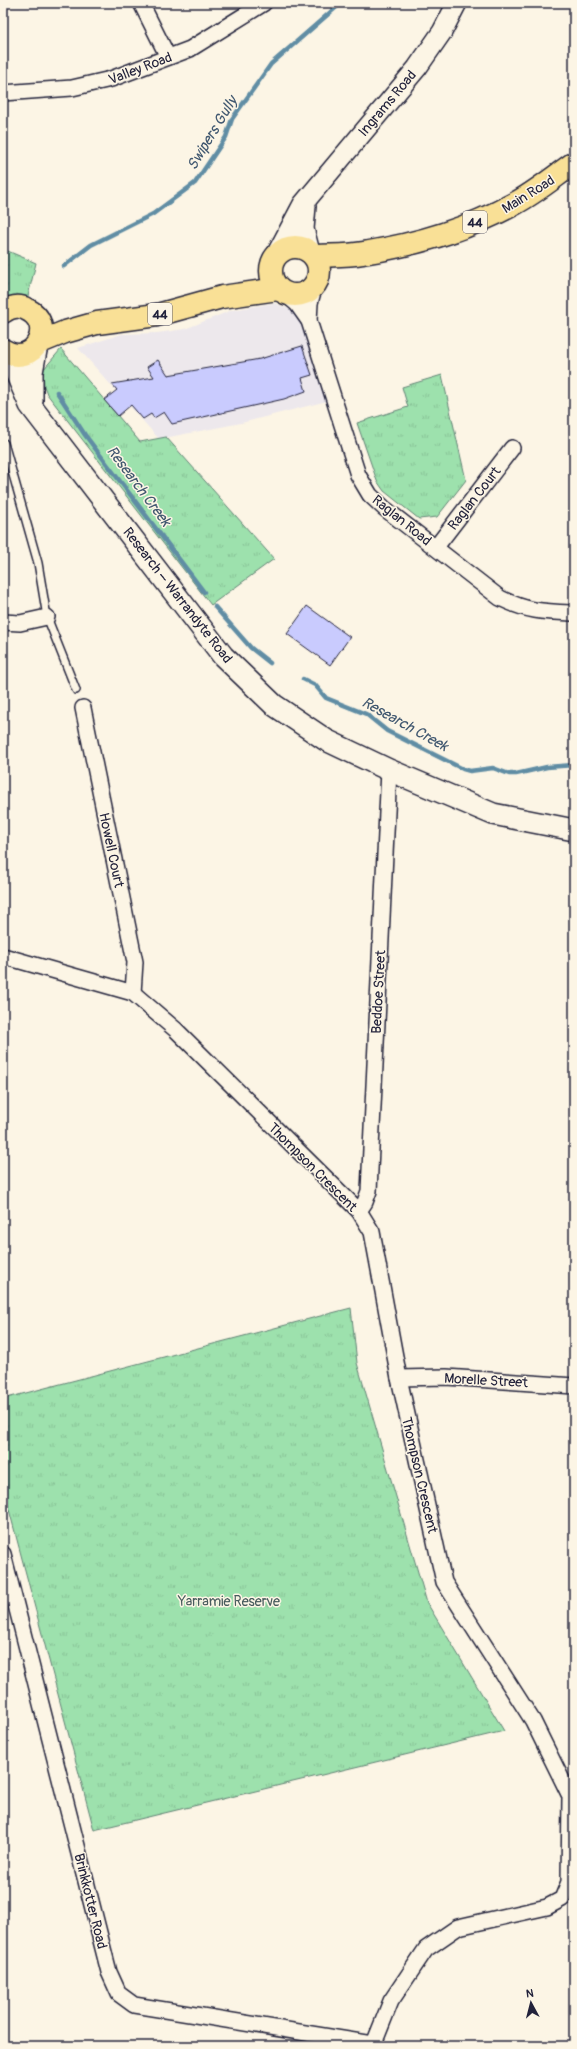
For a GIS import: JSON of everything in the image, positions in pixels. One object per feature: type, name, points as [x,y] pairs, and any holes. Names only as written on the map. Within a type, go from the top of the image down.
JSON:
[{"type":"main road","name":"Main Road","points":[[312,254],[364,253],[445,233],[494,214],[528,196],[574,163]]},
{"type":"main road","points":[[222,297],[249,281],[275,256],[283,249],[297,246],[312,254],[319,270],[316,281],[303,293],[288,294],[280,290],[270,272],[275,256]]},
{"type":"main road","name":"Main Road","points":[[316,281],[364,253]]},
{"type":"main road","points":[[222,297],[280,290]]},
{"type":"main road","name":"44","points":[[97,323],[157,315],[222,297]]},
{"type":"main road","points":[[4,311],[19,307],[57,319],[97,323]]},
{"type":"main road","points":[[3,351],[13,355],[20,355],[32,350],[37,344],[41,332],[41,326],[31,311]]},
{"type":"main road","points":[[37,344],[65,332],[97,323]]},
{"type":"main road","name":"Research – Warrandyte Road","points":[[35,411],[32,398],[31,381],[37,344]]},
{"type":"main road","name":"Research – Warrandyte Road","points":[[3,351],[14,368],[27,399],[35,411],[223,656],[274,705],[326,740],[389,770],[493,814],[574,830]]},
{"type":"street","points":[[141,3],[168,57]]},
{"type":"street","name":"Valley Road","points":[[3,93],[72,88],[92,85],[111,79],[198,45],[264,3]]},
{"type":"street","name":"Ingrams Road","points":[[275,256],[288,236],[299,210],[417,68],[442,32],[457,3]]},
{"type":"street","name":"Ingrams Road","points":[[309,197],[304,222],[305,237],[312,254]]},
{"type":"street","name":"Raglan Road","points":[[309,321],[310,303],[316,281]]},
{"type":"street","name":"Raglan Road","points":[[280,290],[297,304],[309,321],[358,475],[370,495],[384,508],[500,598],[521,608],[546,612],[574,613]]},
{"type":"street","name":"Raglan Court","points":[[436,547],[512,448]]},
{"type":"street","points":[[3,622],[20,622],[46,617]]},
{"type":"street","name":"Howell Court","points":[[82,708],[135,962],[133,993]]},
{"type":"street","name":"Beddoe Street","points":[[359,1211],[365,1202],[369,1191],[389,770]]},
{"type":"street","name":"Thompson Crescent","points":[[3,956],[133,993],[176,1030],[359,1211],[372,1232],[399,1378],[444,1582],[533,1721],[570,1796],[570,1882],[562,1899],[547,1907],[458,1927],[426,1949],[391,2000],[373,2045]]},
{"type":"street","name":"Morelle Street","points":[[399,1378],[446,1377],[574,1386]]},
{"type":"street","name":"Brinkkotter Road","points":[[3,1554],[109,1972],[119,1994],[134,2005],[373,2045]]},
{"type":"lane","points":[[4,443],[38,563],[46,617],[76,690]]},
{"type":"shaded area","points":[[274,303],[297,312],[327,401],[241,423],[159,439],[78,348],[122,334],[157,333],[185,329],[232,310]]},
{"type":"green space","points":[[3,249],[36,263],[27,300],[3,302]]},
{"type":"green space","points":[[61,349],[140,442],[166,437],[274,559],[211,605],[47,394],[44,386],[43,370]]},
{"type":"green space","points":[[442,375],[466,480],[437,517],[419,519],[384,491],[377,481],[357,423],[408,407],[402,387]]},
{"type":"green space","name":"Yarramie Reserve","points":[[351,1308],[357,1363],[427,1603],[504,1731],[94,1830],[3,1487],[3,1399]]},
{"type":"building","points":[[302,346],[312,375],[302,378],[306,391],[284,399],[172,424],[164,412],[154,418],[151,414],[143,419],[131,405],[118,416],[104,400],[117,390],[112,384],[154,377],[147,367],[158,360],[168,375],[260,359]]},
{"type":"building","points":[[307,606],[350,637],[330,665],[287,634]]},
{"type":"waterway","name":"Swipers Gully","points":[[64,266],[91,245],[153,214],[195,183],[226,137],[232,119],[271,64],[341,3]]},
{"type":"waterway","name":"Research Creek","points":[[57,392],[85,435],[204,592]]},
{"type":"waterway","name":"Research Creek","points":[[215,607],[251,648],[270,663]]},
{"type":"waterway","name":"Research Creek","points":[[303,679],[315,685],[326,698],[366,714],[387,731],[463,769],[470,771],[493,768],[509,774],[516,774],[547,767],[574,765]]}]
